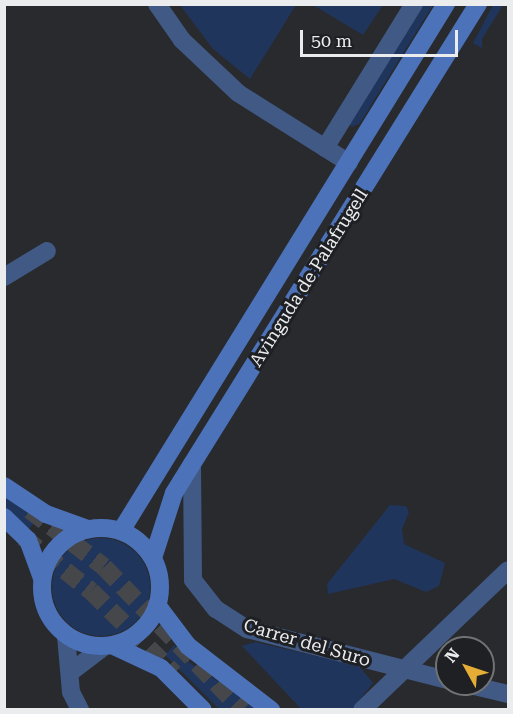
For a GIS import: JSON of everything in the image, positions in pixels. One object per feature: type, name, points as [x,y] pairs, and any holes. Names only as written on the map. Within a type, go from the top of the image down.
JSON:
[{"type":"main road","name":"Avinguda de Palafrugell","points":[[121,531],[446,4]]},
{"type":"main road","name":"Avinguda de Palafrugell","points":[[153,558],[174,493],[478,4]]},
{"type":"main road","points":[[4,486],[46,514],[88,529],[121,531],[153,558],[159,576],[158,605],[136,635],[109,646]]},
{"type":"main road","points":[[4,517],[28,540],[42,578],[43,604],[66,636],[109,646],[154,663],[203,710]]},
{"type":"main road","points":[[42,578],[54,550],[88,529]]},
{"type":"main road","points":[[158,605],[188,646],[271,710]]},
{"type":"street","name":"Avinguda de Palafrugell","points":[[158,4],[211,70],[349,163]]},
{"type":"street","points":[[325,148],[414,4]]},
{"type":"street","points":[[4,277],[47,251]]},
{"type":"street","name":"Carrer del Suro","points":[[192,464],[193,580],[216,609],[247,629],[435,677]]},
{"type":"street","points":[[362,710],[401,669],[508,570]]},
{"type":"street","points":[[66,636],[72,671],[71,692],[80,710]]},
{"type":"street","points":[[72,671],[109,646]]},
{"type":"shaded area","points":[[383,4],[363,35],[313,5]]},
{"type":"shaded area","points":[[180,5],[296,5],[250,79],[213,49]]},
{"type":"shaded area","points":[[422,5],[433,5],[360,123],[352,127],[349,124]]},
{"type":"shaded area","points":[[493,5],[503,5],[482,39],[482,48],[473,43]]},
{"type":"shaded area","points":[[4,493],[38,518],[28,530],[5,510]]},
{"type":"shaded area","points":[[390,505],[406,506],[409,512],[402,529],[404,544],[445,563],[439,586],[426,592],[394,579],[328,594],[327,584]]},
{"type":"shaded area","points":[[101,538],[120,542],[135,553],[146,568],[150,587],[146,606],[135,621],[120,632],[101,636],[82,632],[67,621],[56,606],[52,587],[56,568],[67,553],[82,542]]},
{"type":"shaded area","points":[[255,642],[359,666],[373,683],[352,709],[301,709],[242,646]]},
{"type":"shaded area","points":[[174,645],[190,663],[260,709],[219,709],[165,655]]},
{"type":"tunnel","points":[[30,510],[104,567],[242,710]]},
{"type":"tunnel","points":[[23,537],[91,591],[174,673]]}]
